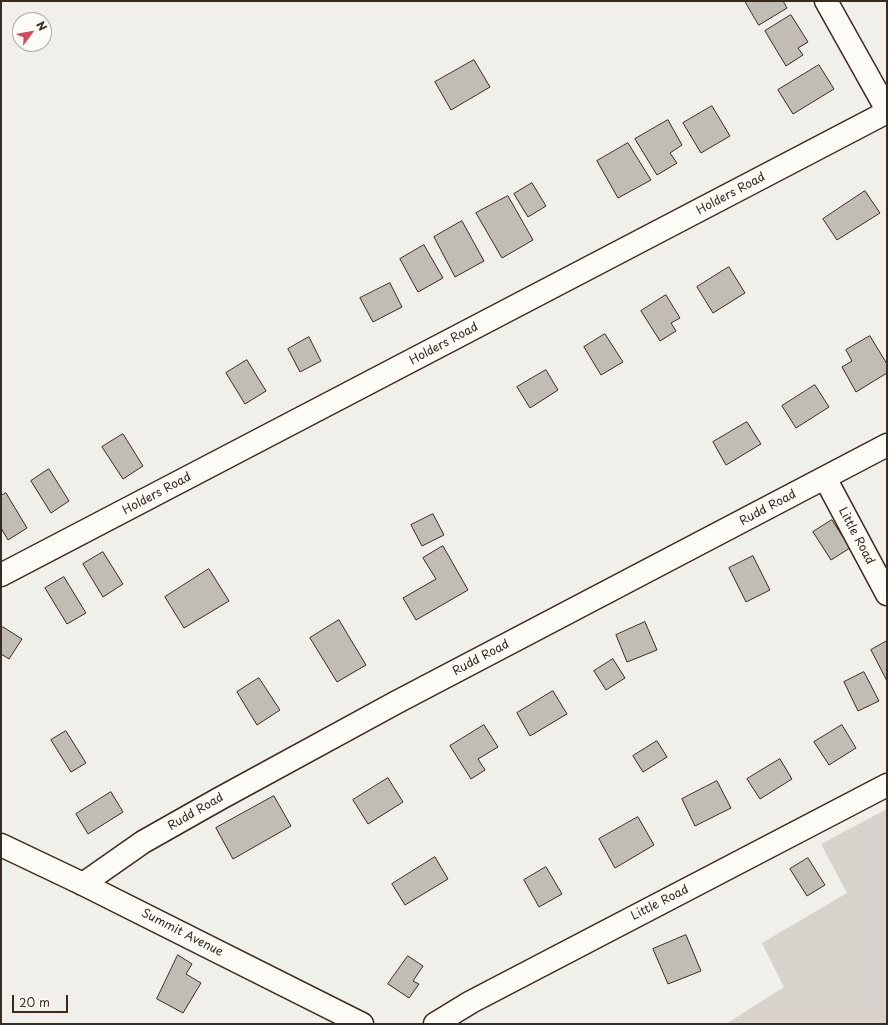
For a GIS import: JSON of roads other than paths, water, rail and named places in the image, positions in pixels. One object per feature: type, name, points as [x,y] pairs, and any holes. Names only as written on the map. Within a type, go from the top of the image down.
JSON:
[{"type":"street","points":[[826,1],[887,111]]},
{"type":"street","name":"Holders Road","points":[[1,575],[887,111]]},
{"type":"street","name":"Rudd Road","points":[[83,884],[143,842],[233,791],[397,702],[887,445]]},
{"type":"street","name":"Little Road","points":[[825,478],[887,594]]},
{"type":"street","name":"Little Road","points":[[435,1024],[471,1002],[887,786]]},
{"type":"street","name":"Summit Avenue","points":[[1,844],[362,1024]]}]
